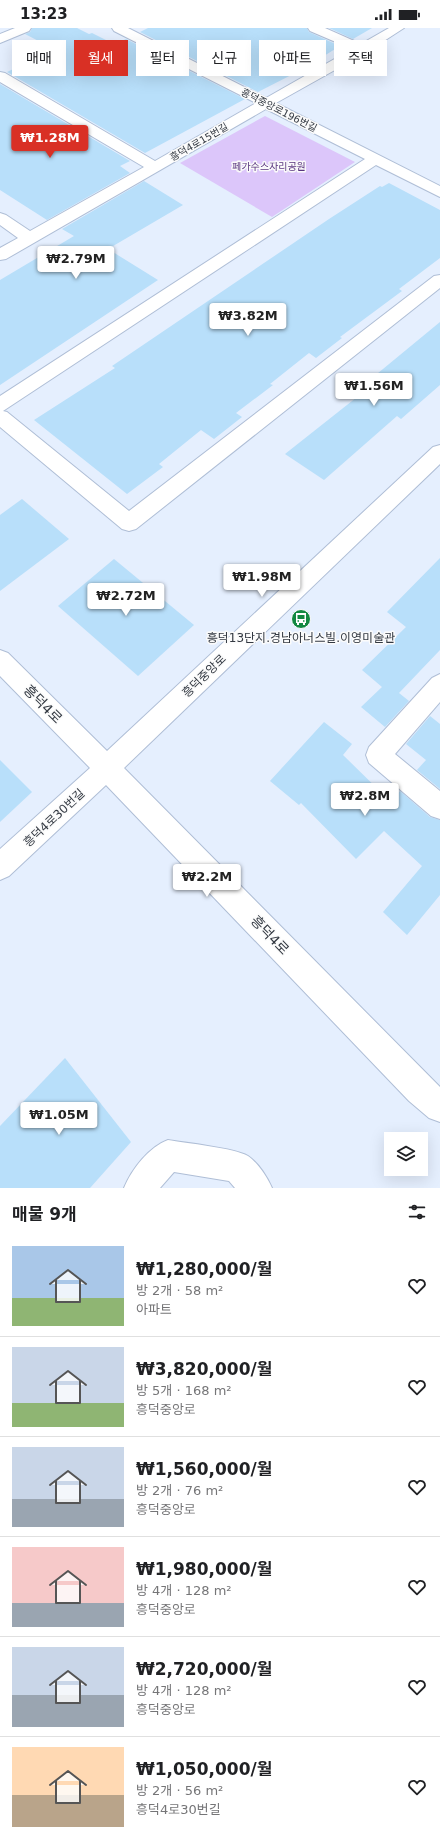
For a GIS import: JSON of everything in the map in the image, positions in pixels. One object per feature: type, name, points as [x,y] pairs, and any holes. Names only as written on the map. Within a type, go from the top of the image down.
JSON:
[{"type":"street","points":[[0,39],[25,28]]},
{"type":"street","name":"흥덕중앙로196번길","points":[[118,28],[440,192]]},
{"type":"street","points":[[314,28],[341,40]]},
{"type":"street","name":"흥덕4로15번길","points":[[377,40],[398,28]]},
{"type":"street","name":"흥덕4로15번길","points":[[0,255],[334,65]]},
{"type":"street","points":[[0,76],[155,167]]},
{"type":"street","points":[[0,405],[375,159]]},
{"type":"street","points":[[0,218],[30,238]]},
{"type":"street","points":[[0,417],[129,523],[440,280]]},
{"type":"street","name":"흥덕중앙로","points":[[107,768],[440,452]]},
{"type":"street","name":"흥덕4로","points":[[0,660],[415,1084],[440,1107]]},
{"type":"street","points":[[440,685],[378,755],[440,807]]},
{"type":"street","name":"흥덕4로30번길","points":[[0,867],[107,768]]},
{"type":"street","points":[[140,1188],[168,1155],[237,1167],[256,1188]]},
{"type":"green space","name":"페가수스자리공원","points":[[265,116],[355,162],[272,217],[180,163]]},
{"type":"building","points":[[32,28],[77,28],[106,40],[74,40],[74,76],[128,76],[128,40],[136,44],[136,76],[189,76],[189,71],[245,99],[145,153],[14,76],[66,76],[66,40],[37,40],[25,34],[30,32]]},
{"type":"building","points":[[148,28],[307,28],[309,32],[334,43],[334,50],[326,55],[326,40],[259,40],[259,76],[289,76],[258,92],[227,76],[251,76],[251,40],[197,40],[197,61],[189,57],[189,40],[156,40],[140,32]]},
{"type":"building","points":[[329,28],[372,28],[353,39]]},
{"type":"building","points":[[12,70],[12,75],[7,72]]},
{"type":"building","points":[[0,84],[130,161],[120,166],[130,173],[47,220],[0,190]]},
{"type":"building","points":[[144,181],[183,205],[108,249],[158,280],[0,385],[0,280],[74,236],[62,229]]},
{"type":"building","points":[[389,183],[440,210],[440,258],[399,289],[402,291],[340,337],[342,338],[316,358],[309,353],[270,384],[273,385],[236,413],[242,417],[214,439],[201,430],[159,464],[163,467],[127,494],[34,420],[115,368],[112,366],[329,219],[380,186],[382,187]]},
{"type":"building","points":[[440,322],[440,385],[401,419],[397,416],[324,480],[285,454],[371,386],[366,383]]},
{"type":"building","points":[[22,499],[69,539],[0,591],[0,515]]},
{"type":"building","points":[[440,558],[440,650],[399,693],[409,701],[385,727],[361,707],[382,687],[362,670],[406,627],[387,612]]},
{"type":"building","points":[[114,559],[194,625],[138,676],[58,606]]},
{"type":"building","points":[[430,716],[440,724],[440,789],[417,770],[426,760],[406,744]]},
{"type":"building","points":[[324,722],[352,744],[343,755],[391,802],[400,791],[430,817],[440,820],[440,895],[407,935],[383,912],[422,866],[384,831],[356,859],[301,803],[299,805],[270,781]]},
{"type":"building","points":[[0,760],[32,792],[0,822]]},
{"type":"building","points":[[65,1058],[131,1142],[90,1188],[0,1188],[0,1126]]},
{"type":"place","name":"흥덕13단지.경남아너스빌.이영미술관","points":[[301,619]]}]
